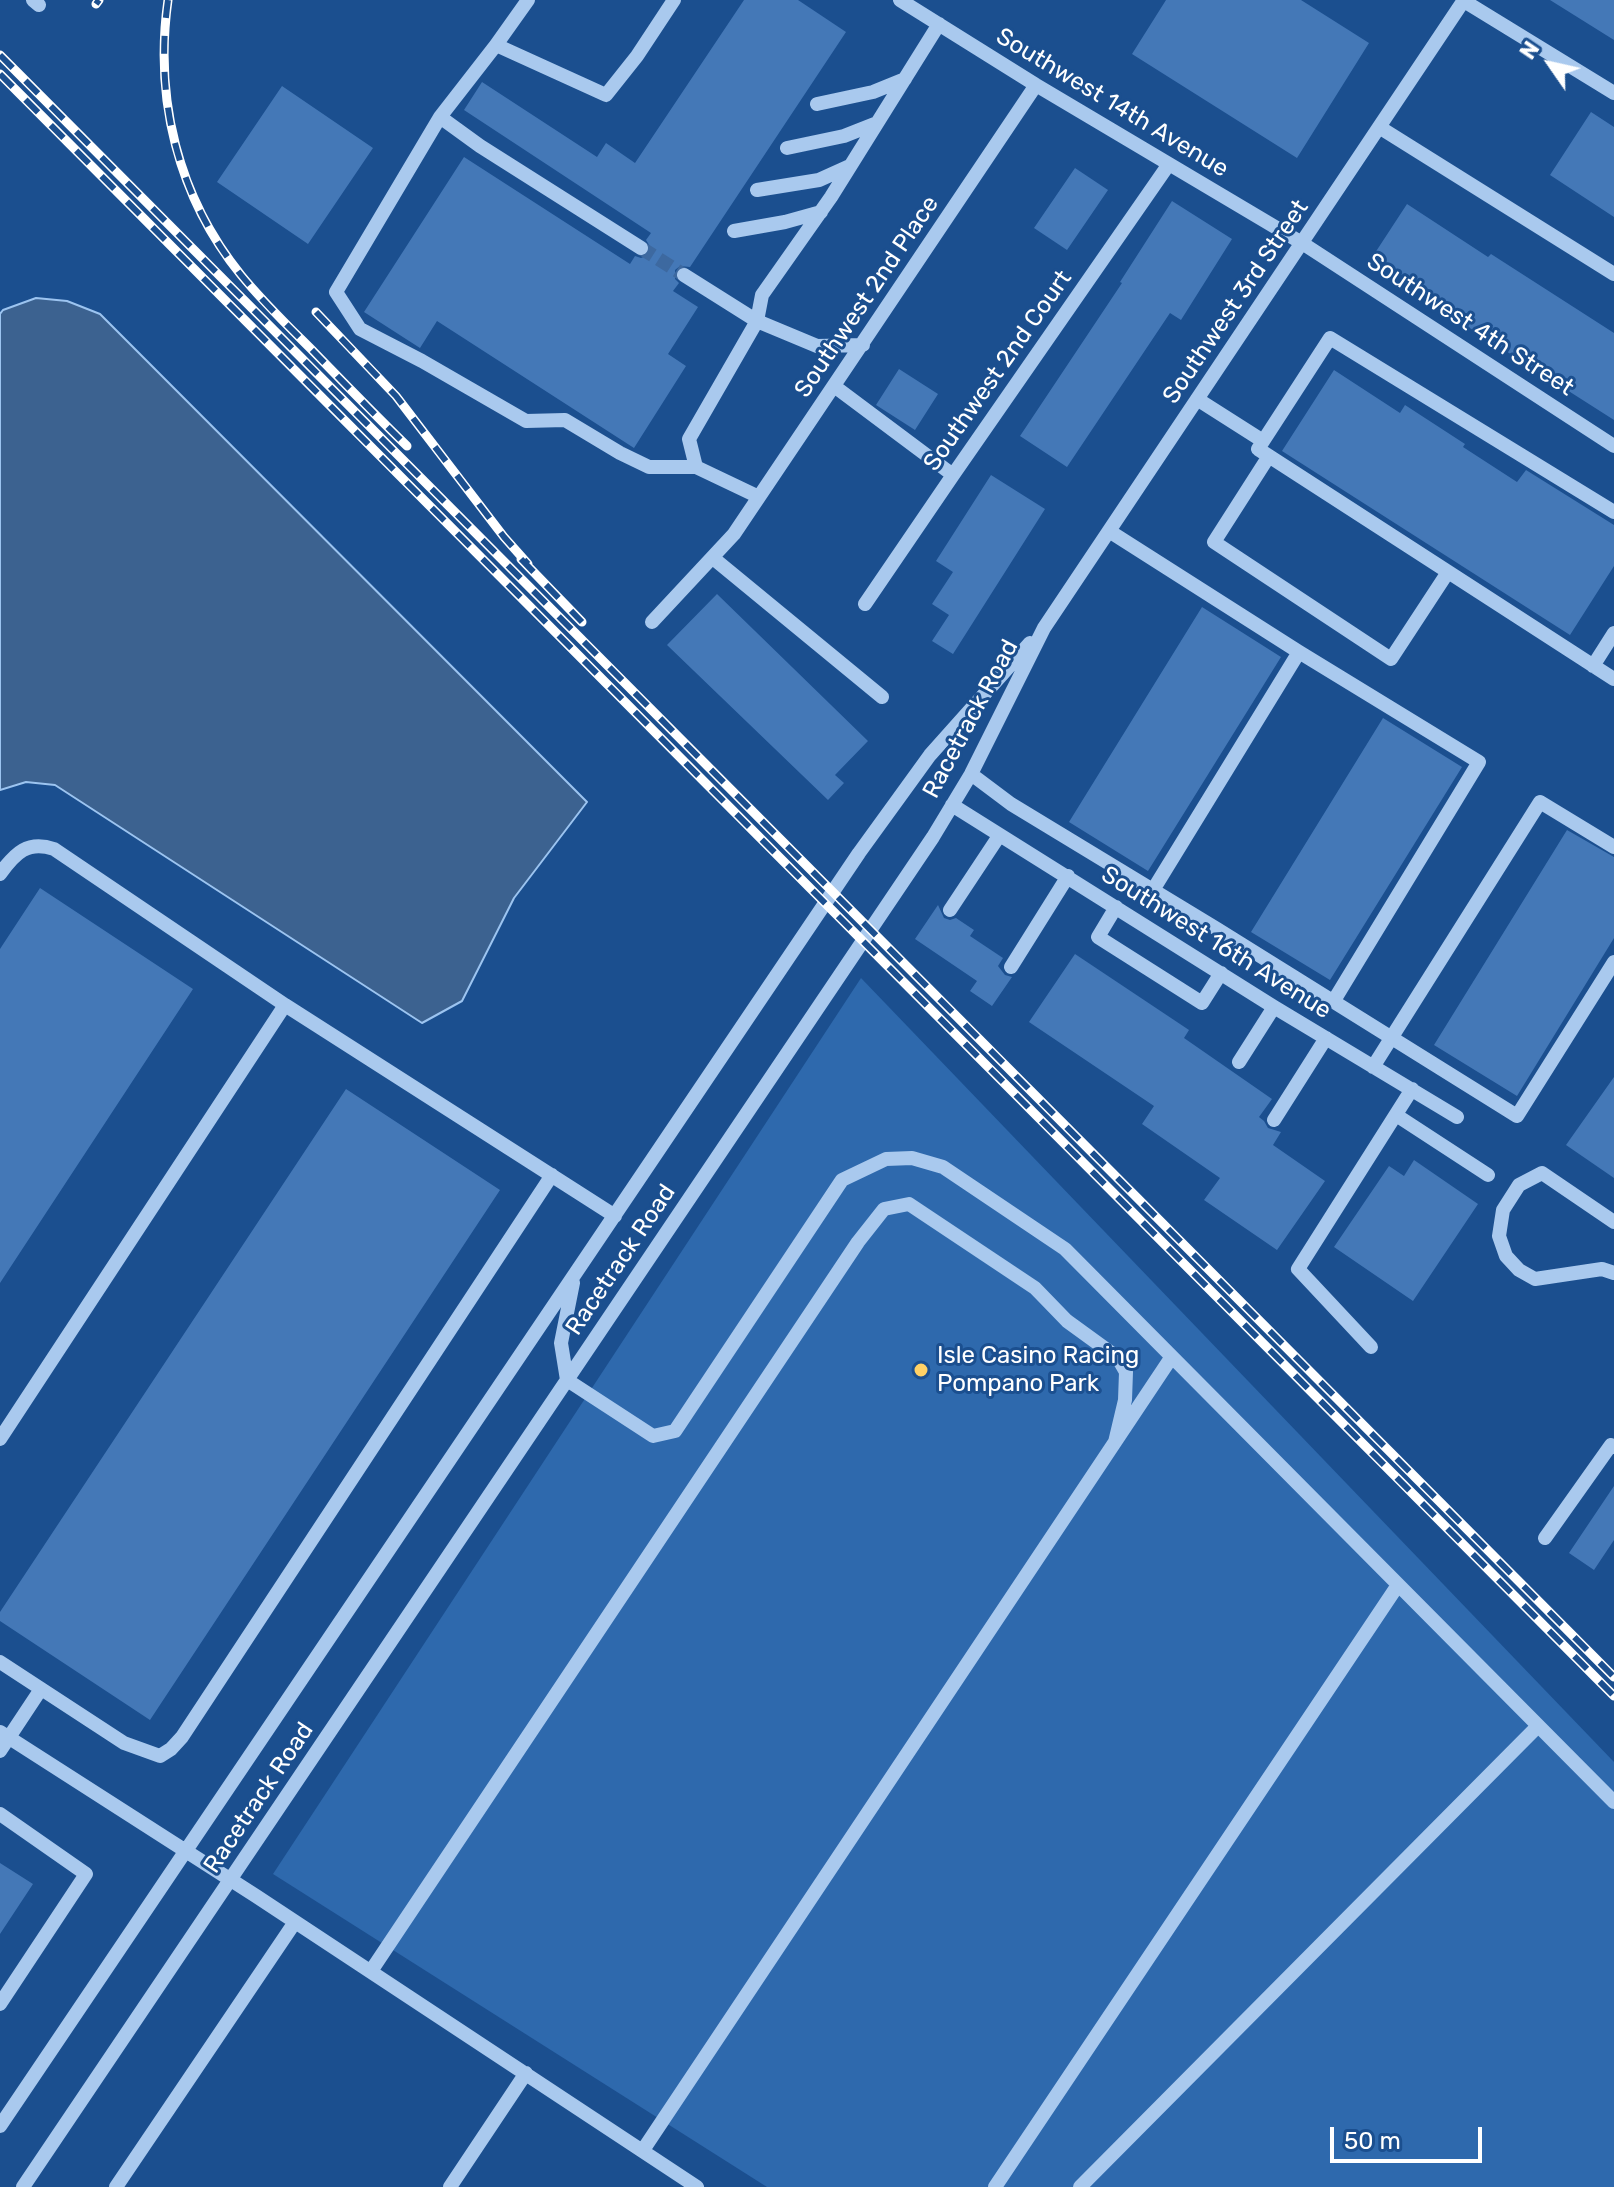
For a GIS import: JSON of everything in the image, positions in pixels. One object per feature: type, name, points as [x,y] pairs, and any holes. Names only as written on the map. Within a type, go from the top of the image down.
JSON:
[{"type":"street","points":[[528,0],[440,117],[336,292],[360,329],[526,421],[565,420],[649,467],[696,467],[759,497]]},
{"type":"street","points":[[496,45],[606,95],[637,56],[674,0]]},
{"type":"street","name":"Southwest 14th Avenue","points":[[900,0],[1302,243]]},
{"type":"street","points":[[1464,0],[1614,93]]},
{"type":"street","name":"Southwest 3rd Street","points":[[1044,628],[1464,0]]},
{"type":"street","points":[[696,467],[689,439],[757,321],[762,295],[821,212],[939,24]]},
{"type":"street","points":[[817,104],[873,92],[906,79]]},
{"type":"street","name":"Southwest 2nd Place","points":[[652,622],[734,534],[1036,85]]},
{"type":"street","points":[[440,117],[480,146],[641,248]]},
{"type":"street","points":[[787,148],[844,136],[877,123]]},
{"type":"street","points":[[1379,127],[1614,274]]},
{"type":"street","name":"Southwest 2nd Court","points":[[865,604],[1169,164]]},
{"type":"street","points":[[757,190],[819,180],[850,166]]},
{"type":"street","points":[[734,231],[821,212]]},
{"type":"street","name":"Southwest 4th Street","points":[[1302,243],[1614,446]]},
{"type":"street","points":[[684,275],[757,321],[817,346],[863,345]]},
{"type":"street","points":[[1614,512],[1330,338],[1258,449],[1614,679]]},
{"type":"street","points":[[834,386],[953,475]]},
{"type":"street","points":[[1197,399],[1263,441]]},
{"type":"street","points":[[1269,456],[1214,542],[1391,659],[1448,572]]},
{"type":"street","points":[[1109,531],[1479,762],[1333,1002]]},
{"type":"street","points":[[713,558],[882,697]]},
{"type":"street","name":"Racetrack Road","points":[[23,2187],[952,805],[971,774],[1044,628]]},
{"type":"street","name":"Racetrack Road","points":[[0,2126],[755,1004],[906,786],[1044,628]]},
{"type":"street","points":[[1593,666],[1614,633]]},
{"type":"street","points":[[1153,890],[1299,652]]},
{"type":"street","points":[[971,774],[1011,804],[1517,1116],[1614,962]]},
{"type":"street","points":[[1373,1067],[1540,802],[1614,847]]},
{"type":"street","name":"Southwest 16th Avenue","points":[[952,805],[1274,1007],[1457,1117]]},
{"type":"street","points":[[950,910],[999,836]]},
{"type":"street","points":[[0,874],[14,856],[28,848],[40,844],[54,849],[285,1005],[615,1216]]},
{"type":"street","points":[[1011,967],[1068,876]]},
{"type":"street","points":[[1116,907],[1098,937],[1202,1003],[1221,973]]},
{"type":"street","points":[[0,1439],[285,1005]]},
{"type":"street","points":[[1239,1062],[1274,1007]]},
{"type":"street","points":[[1274,1120],[1326,1038]]},
{"type":"street","points":[[1371,1347],[1298,1269],[1412,1089]]},
{"type":"street","points":[[1396,1115],[1488,1175]]},
{"type":"street","points":[[575,1275],[561,1343],[567,1380],[653,1436],[675,1431],[842,1180],[886,1159],[912,1158],[943,1167],[1065,1249],[1614,1802]]},
{"type":"street","points":[[1614,1222],[1542,1173],[1519,1185],[1503,1210],[1499,1236],[1506,1256],[1519,1270],[1535,1279],[1602,1269],[1614,1273]]},
{"type":"street","points":[[0,1662],[124,1743],[160,1756],[171,1749],[182,1737],[552,1175]]},
{"type":"street","points":[[371,1971],[849,1255],[884,1209],[909,1204],[1035,1288],[1067,1321],[1118,1358],[1126,1372],[1125,1400],[1115,1442]]},
{"type":"street","points":[[643,2150],[1171,1358]]},
{"type":"street","points":[[1545,1538],[1611,1445],[1614,1447]]},
{"type":"street","points":[[995,2187],[1398,1585]]},
{"type":"street","points":[[0,1751],[4,1735],[41,1689]]},
{"type":"street","points":[[1080,2187],[1538,1726]]},
{"type":"street","points":[[4,1735],[371,1971],[697,2187]]},
{"type":"street","points":[[0,1814],[86,1874],[0,2004]]},
{"type":"street","points":[[116,2187],[295,1922]]},
{"type":"street","points":[[450,2187],[526,2073]]},
{"type":"shaded area","points":[[36,298],[67,301],[100,314],[587,802],[514,898],[462,1001],[422,1023],[55,785],[26,782],[0,790],[0,314],[3,310]]},
{"type":"shaded area","name":"Isle Casino Racing Pompano Park","points":[[861,978],[1614,1762],[1614,2187],[767,2187],[273,1874]]},
{"type":"building","points":[[744,0],[798,0],[846,32],[690,267],[680,266],[675,270],[675,279],[679,283],[673,291],[698,307],[668,354],[686,366],[634,448],[437,321],[420,348],[364,312],[464,157],[630,264],[635,256],[646,256],[651,248],[646,240],[651,233],[464,110],[482,82],[597,157],[606,143],[635,163]]},
{"type":"building","points":[[1166,0],[1301,0],[1369,43],[1297,158],[1132,54]]},
{"type":"building","points":[[1550,0],[1614,0],[1614,40]]},
{"type":"building","points":[[282,86],[373,148],[308,244],[217,182]]},
{"type":"building","points":[[1591,112],[1614,127],[1614,217],[1550,175]]},
{"type":"building","points":[[1075,168],[1108,190],[1067,250],[1034,228]]},
{"type":"building","points":[[1172,201],[1232,239],[1181,320],[1170,313],[1067,467],[1020,436],[1122,283]]},
{"type":"building","points":[[1407,204],[1614,333],[1614,420],[1451,316],[1455,310],[1373,256]]},
{"type":"building","points":[[899,369],[938,394],[915,430],[876,405]]},
{"type":"building","points":[[1334,370],[1400,413],[1405,405],[1517,482],[1526,470],[1614,525],[1614,566],[1570,635],[1282,451]]},
{"type":"building","points":[[991,475],[1045,509],[953,654],[932,641],[949,615],[932,604],[953,572],[936,561]]},
{"type":"building","points":[[717,594],[868,741],[835,775],[844,783],[828,800],[667,645]]},
{"type":"building","points":[[1202,607],[1281,657],[1148,871],[1069,822]]},
{"type":"building","points":[[1383,718],[1462,767],[1330,980],[1251,932]]},
{"type":"building","points":[[1567,830],[1614,857],[1614,938],[1517,1096],[1434,1045]]},
{"type":"building","points":[[40,888],[193,989],[0,1283],[0,949]]},
{"type":"building","points":[[938,905],[944,918],[956,918],[974,930],[970,936],[1003,958],[998,966],[1005,975],[1012,977],[992,1006],[970,991],[977,981],[915,939]]},
{"type":"building","points":[[1075,954],[1189,1030],[1184,1038],[1272,1099],[1259,1117],[1268,1128],[1281,1132],[1273,1145],[1325,1181],[1277,1250],[1204,1200],[1220,1178],[1142,1124],[1154,1106],[1029,1022]]},
{"type":"building","points":[[1614,1077],[1614,1178],[1566,1145]]},
{"type":"building","points":[[346,1089],[500,1190],[150,1720],[0,1621],[0,1612]]},
{"type":"building","points":[[1414,1160],[1478,1204],[1413,1301],[1334,1247],[1389,1166],[1404,1176]]},
{"type":"building","points":[[1614,1486],[1614,1540],[1594,1570],[1569,1553]]},
{"type":"building","points":[[0,1863],[33,1884],[0,1934]]},
{"type":"tunnel","points":[[641,248],[684,275]]},
{"type":"railway","points":[[96,4],[99,0]]},
{"type":"railway","points":[[168,0],[165,37],[168,110],[187,180],[201,213],[219,245],[249,285],[407,446]]},
{"type":"railway","points":[[0,55],[1614,1677]]},
{"type":"railway","points":[[0,74],[1614,1696]]},
{"type":"railway","points":[[316,312],[396,396],[528,564]]},
{"type":"railway","points":[[521,559],[582,622]]},
{"type":"place","name":"Isle Casino Racing Pompano Park","points":[[921,1370]]}]
